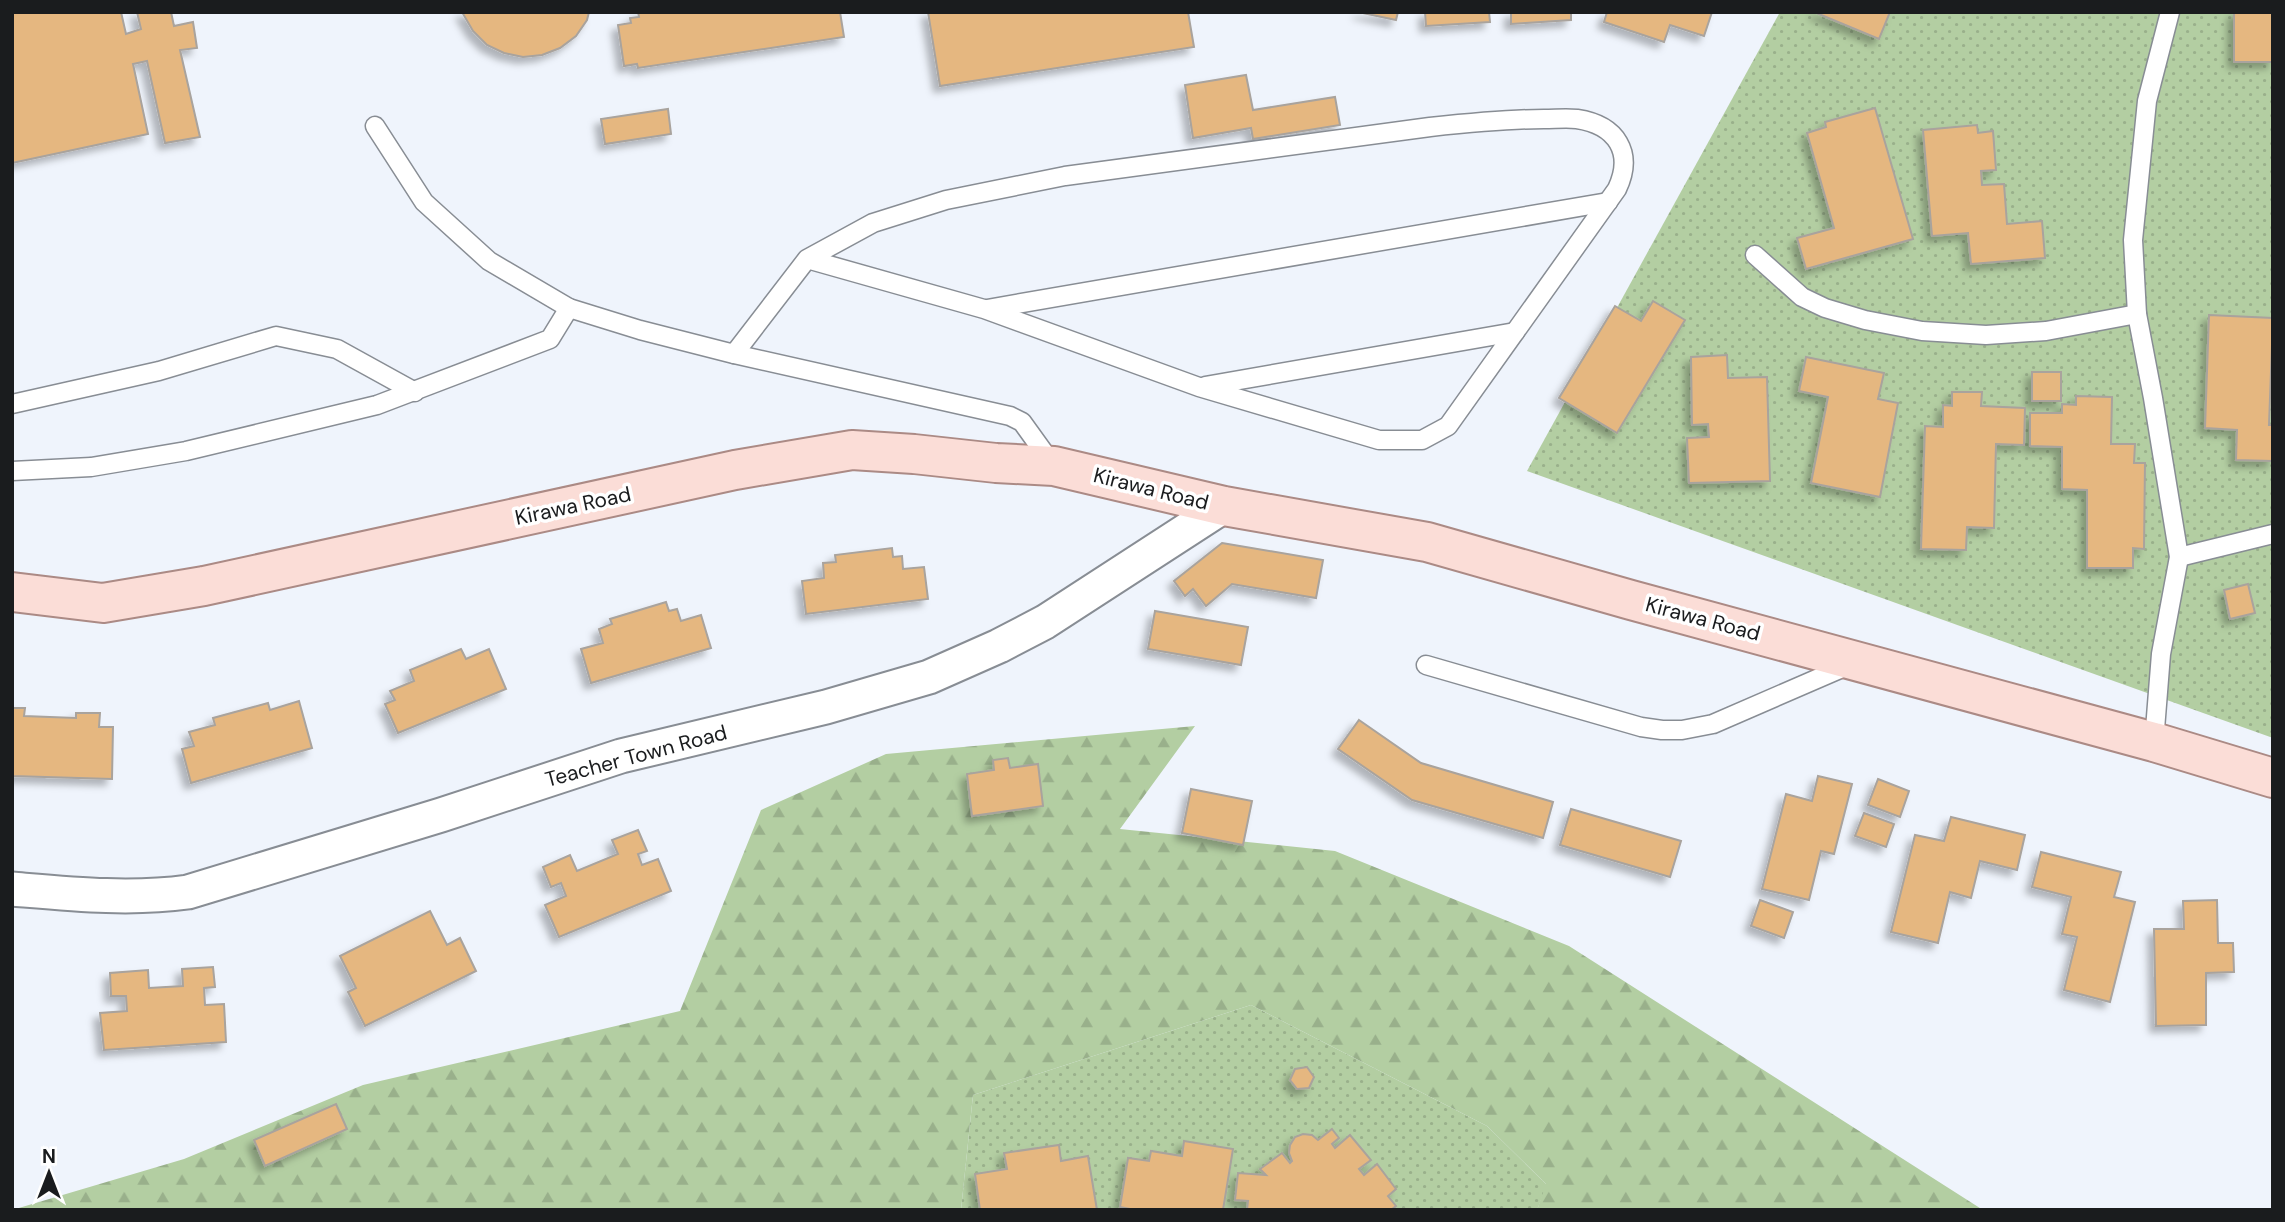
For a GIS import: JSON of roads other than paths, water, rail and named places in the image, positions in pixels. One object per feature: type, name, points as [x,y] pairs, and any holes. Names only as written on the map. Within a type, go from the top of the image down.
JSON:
[{"type":"main road","name":"Kirawa Road","points":[[12,592],[103,603],[204,586],[735,470],[852,450],[914,454],[1054,466],[1224,506],[1427,542],[2154,742],[2273,778]]},
{"type":"street","name":"Teacher Town Road","points":[[12,889],[126,897],[155,897],[188,892],[441,815],[621,756],[826,707],[929,677],[1045,622],[1224,506]]},
{"type":"lane","points":[[2154,742],[2161,654],[2179,557],[2137,314],[2133,240],[2147,101],[2169,12]]},
{"type":"lane","points":[[734,354],[807,259],[873,223],[946,200],[1065,176],[1485,122],[1577,119],[1611,133],[1625,159],[1624,175],[1608,202],[1448,426],[1422,440],[1379,440],[1199,387],[984,309],[807,259]]},
{"type":"lane","points":[[375,127],[424,202],[489,261],[569,307],[640,330],[734,354],[1010,416],[1021,422],[1054,466]]},
{"type":"lane","points":[[984,309],[1608,202]]},
{"type":"lane","points":[[1755,255],[1802,297],[1865,320],[1922,331],[1986,335],[2046,331],[2137,314]]},
{"type":"lane","points":[[12,471],[91,467],[186,451],[377,405],[550,339],[569,307]]},
{"type":"lane","points":[[1199,387],[1515,332]]},
{"type":"lane","points":[[12,404],[159,371],[276,336],[337,349],[415,392]]},
{"type":"lane","points":[[2179,557],[2273,534]]},
{"type":"lane","points":[[1426,665],[1640,727],[1682,730],[1713,724],[1857,661]]}]
